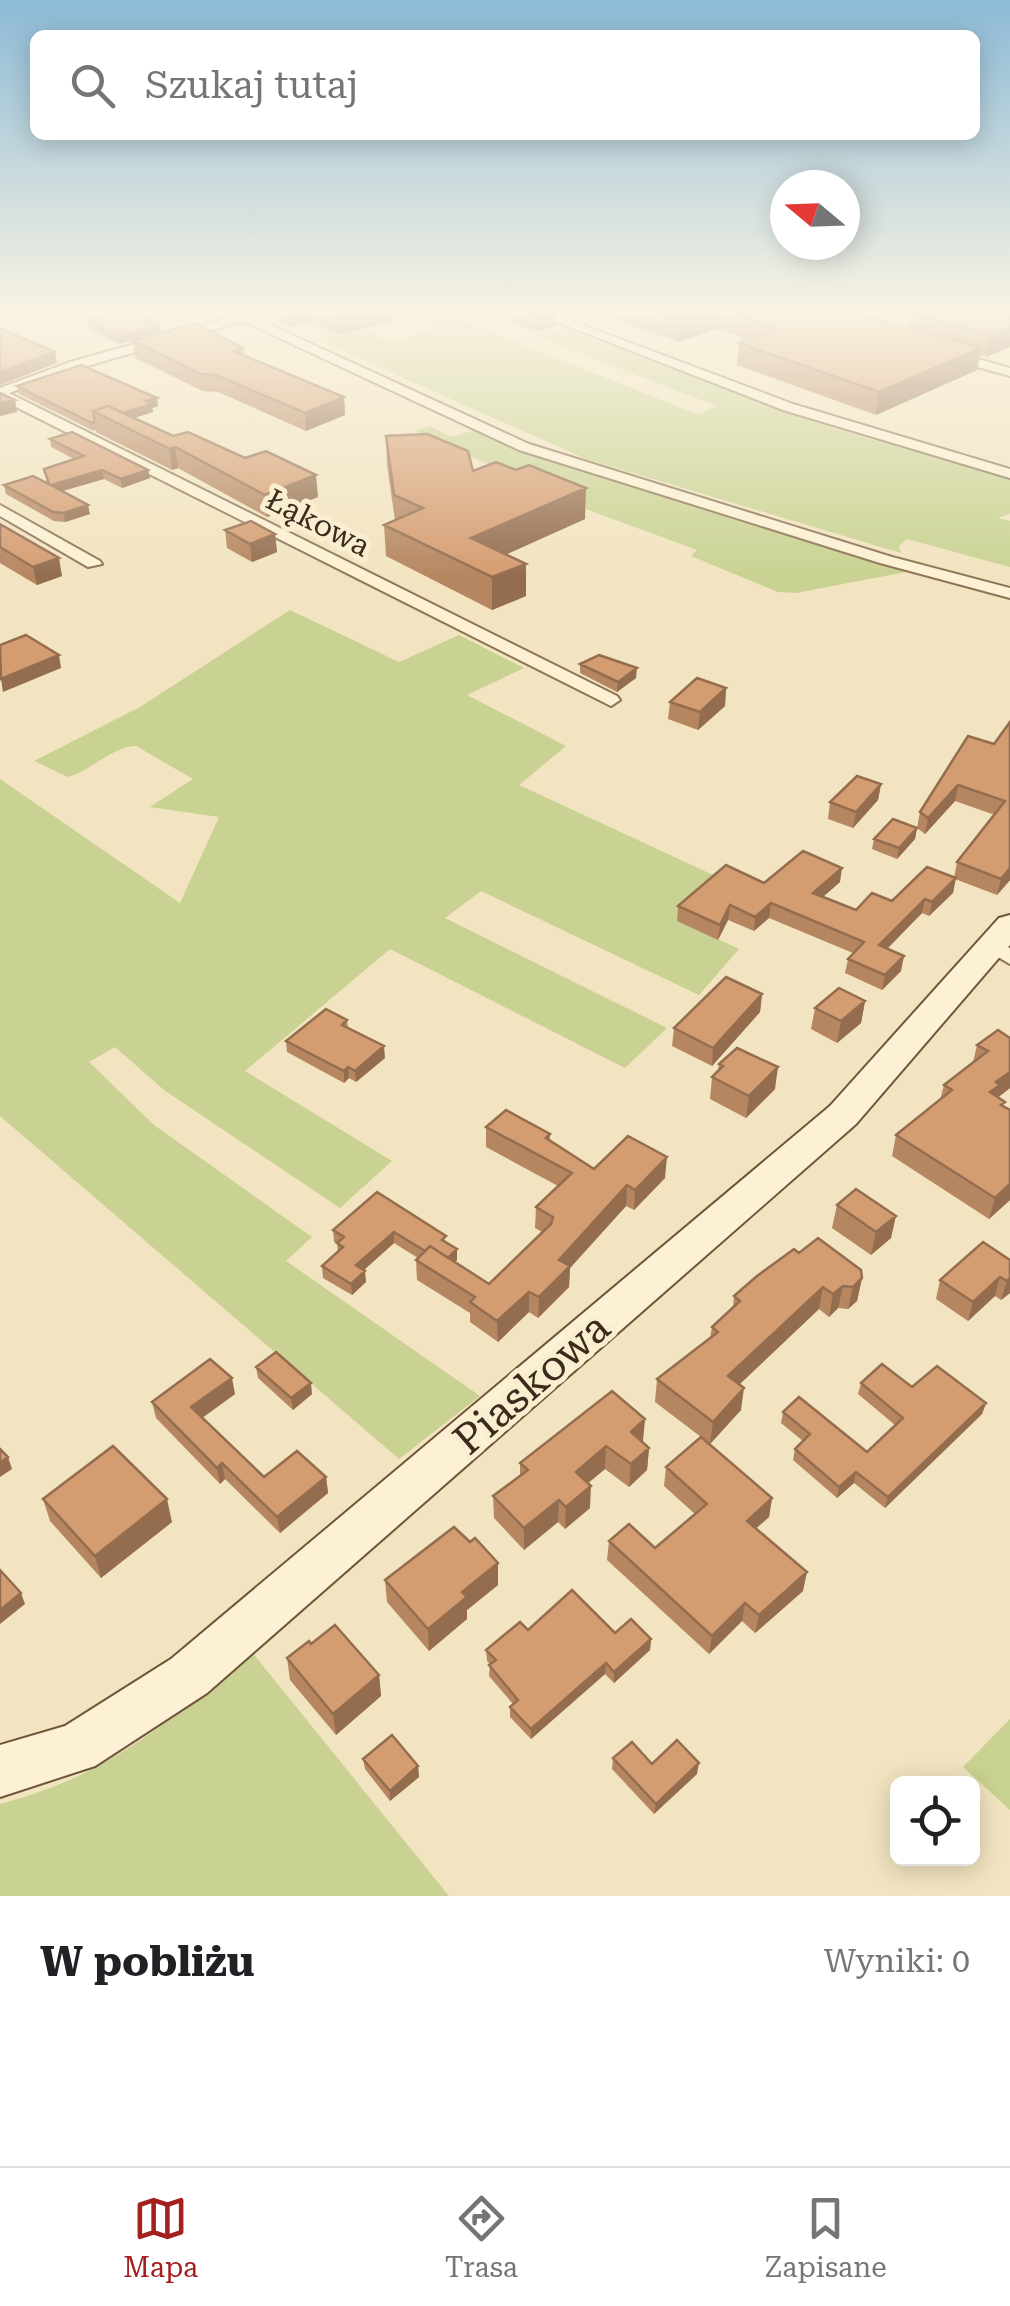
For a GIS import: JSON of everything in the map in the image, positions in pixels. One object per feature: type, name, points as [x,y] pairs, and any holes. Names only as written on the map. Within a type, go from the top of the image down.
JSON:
[{"type":"street","name":"Łąkowa","points":[[17,401],[611,700]]},
{"type":"street","points":[[430,401],[524,447],[886,560],[1010,593]]},
{"type":"street","points":[[773,401],[1010,474]]},
{"type":"street","points":[[0,510],[94,564]]},
{"type":"street","name":"Piaskowa","points":[[0,1771],[77,1748],[188,1676],[843,1115],[1004,943]]},
{"type":"green space","points":[[456,401],[665,401],[699,415],[717,406],[705,401],[762,401],[836,429],[1010,479],[1010,514],[998,518],[1010,521],[1010,567],[907,539],[899,546],[901,553],[586,459]]},
{"type":"green space","points":[[430,426],[451,437],[478,429],[593,475],[911,571],[796,593],[778,592],[691,556],[697,550],[591,511],[415,431]]},
{"type":"green space","points":[[290,610],[399,662],[459,635],[524,668],[467,695],[566,746],[519,785],[724,880],[677,920],[739,949],[699,995],[481,891],[445,918],[667,1028],[625,1068],[390,949],[245,1071],[392,1161],[340,1208],[164,1090],[115,1047],[89,1062],[154,1125],[312,1237],[286,1261],[480,1396],[399,1459],[0,1116],[0,779],[180,903],[219,817],[150,807],[193,779],[136,746],[119,750],[68,777],[34,761],[140,707]]},
{"type":"green space","points":[[251,1651],[449,1896],[0,1896],[0,1804],[39,1792],[106,1762],[164,1723]]},
{"type":"green space","points":[[1010,1719],[1010,1810],[980,1783],[980,1776],[973,1776],[963,1767]]},
{"type":"building","points":[[48,401],[152,404],[123,413],[108,406],[93,411],[92,423]]},
{"type":"building","points":[[278,401],[333,401],[305,413]]},
{"type":"building","points":[[108,406],[173,436],[188,432],[245,458],[266,451],[316,475],[265,495],[175,447],[170,449],[93,411]]},
{"type":"building","points":[[72,432],[148,470],[121,479],[102,470],[51,485],[88,505],[64,513],[53,512],[4,485],[33,476],[49,484],[44,469],[84,456],[50,439]]},
{"type":"building","points":[[427,434],[468,451],[473,471],[496,462],[516,470],[529,465],[586,488],[471,538],[526,564],[492,577],[384,525],[423,508],[394,495],[386,436]]},
{"type":"building","points":[[251,521],[275,534],[250,544],[225,530]]},
{"type":"building","points":[[0,524],[59,558],[33,567],[0,547]]},
{"type":"building","points":[[26,635],[59,655],[1,679],[0,645]]},
{"type":"building","points":[[599,655],[637,668],[618,682],[580,664]]},
{"type":"building","points":[[697,678],[726,688],[700,712],[670,702]]},
{"type":"building","points":[[1010,722],[1010,868],[1001,879],[957,862],[1005,801],[958,785],[928,818],[920,812],[968,736],[994,744]]},
{"type":"building","points":[[857,776],[881,784],[856,812],[830,802]]},
{"type":"building","points":[[893,819],[917,828],[899,848],[874,839]]},
{"type":"building","points":[[803,851],[842,868],[813,893],[856,910],[872,893],[892,901],[927,867],[956,878],[932,902],[925,899],[879,945],[904,956],[885,975],[848,959],[864,942],[771,903],[755,917],[730,905],[720,925],[678,906],[726,865],[764,883]]},
{"type":"building","points":[[726,977],[762,994],[713,1048],[674,1028]]},
{"type":"building","points":[[839,988],[865,1001],[841,1021],[815,1008]]},
{"type":"building","points":[[326,1009],[347,1020],[342,1025],[384,1046],[355,1071],[348,1067],[344,1071],[286,1041]]},
{"type":"building","points":[[998,1030],[1010,1038],[1010,1072],[990,1092],[1010,1110],[1010,1184],[995,1198],[896,1135],[952,1090],[944,1085],[988,1051],[977,1045]]},
{"type":"building","points":[[737,1048],[778,1067],[749,1096],[712,1077],[723,1066],[719,1064]]},
{"type":"building","points":[[506,1110],[550,1134],[546,1138],[594,1169],[628,1136],[667,1157],[635,1190],[627,1185],[559,1260],[570,1266],[539,1297],[529,1292],[497,1321],[470,1302],[475,1297],[416,1260],[430,1246],[489,1284],[551,1224],[553,1217],[536,1207],[572,1173],[486,1127]]},
{"type":"building","points":[[856,1189],[896,1216],[876,1232],[837,1205]]},
{"type":"building","points":[[377,1192],[446,1236],[442,1240],[457,1249],[448,1258],[430,1246],[425,1251],[394,1232],[356,1265],[365,1271],[351,1284],[322,1266],[343,1247],[337,1243],[344,1237],[333,1230]]},
{"type":"building","points":[[818,1238],[861,1270],[862,1278],[853,1287],[843,1286],[833,1294],[823,1287],[728,1376],[744,1388],[713,1422],[657,1379],[718,1332],[712,1327],[740,1301],[734,1296],[794,1249],[799,1253]]},
{"type":"building","points":[[983,1242],[1010,1260],[1010,1278],[1007,1281],[1000,1277],[973,1302],[940,1280]]},
{"type":"building","points":[[276,1352],[311,1383],[291,1398],[256,1367]]},
{"type":"building","points":[[210,1359],[232,1378],[191,1407],[264,1477],[297,1451],[326,1477],[277,1517],[222,1463],[217,1468],[152,1402]]},
{"type":"building","points":[[882,1364],[912,1387],[937,1366],[986,1403],[888,1497],[856,1472],[839,1487],[795,1449],[810,1434],[783,1412],[799,1397],[867,1452],[903,1418],[861,1383]]},
{"type":"building","points":[[612,1391],[645,1419],[631,1432],[649,1448],[631,1464],[606,1446],[576,1472],[591,1486],[566,1507],[559,1500],[524,1528],[493,1496],[528,1470],[520,1463]]},
{"type":"building","points":[[701,1437],[772,1498],[747,1521],[807,1572],[759,1615],[745,1603],[712,1636],[609,1541],[629,1524],[655,1548],[707,1504],[666,1467]]},
{"type":"building","points":[[113,1446],[167,1499],[95,1556],[43,1499]]},
{"type":"building","points":[[454,1527],[470,1542],[475,1538],[498,1563],[462,1592],[467,1597],[428,1629],[385,1580]]},
{"type":"building","points":[[0,1570],[21,1593],[0,1610]]},
{"type":"building","points":[[572,1590],[615,1633],[631,1619],[651,1639],[614,1672],[606,1663],[531,1729],[510,1707],[518,1700],[489,1665],[496,1660],[486,1650],[520,1622],[528,1630]]},
{"type":"building","points":[[335,1625],[379,1675],[333,1714],[287,1658]]},
{"type":"building","points":[[392,1735],[418,1766],[390,1791],[363,1759]]},
{"type":"building","points":[[677,1740],[699,1763],[656,1804],[613,1758],[632,1742],[652,1764]]}]
